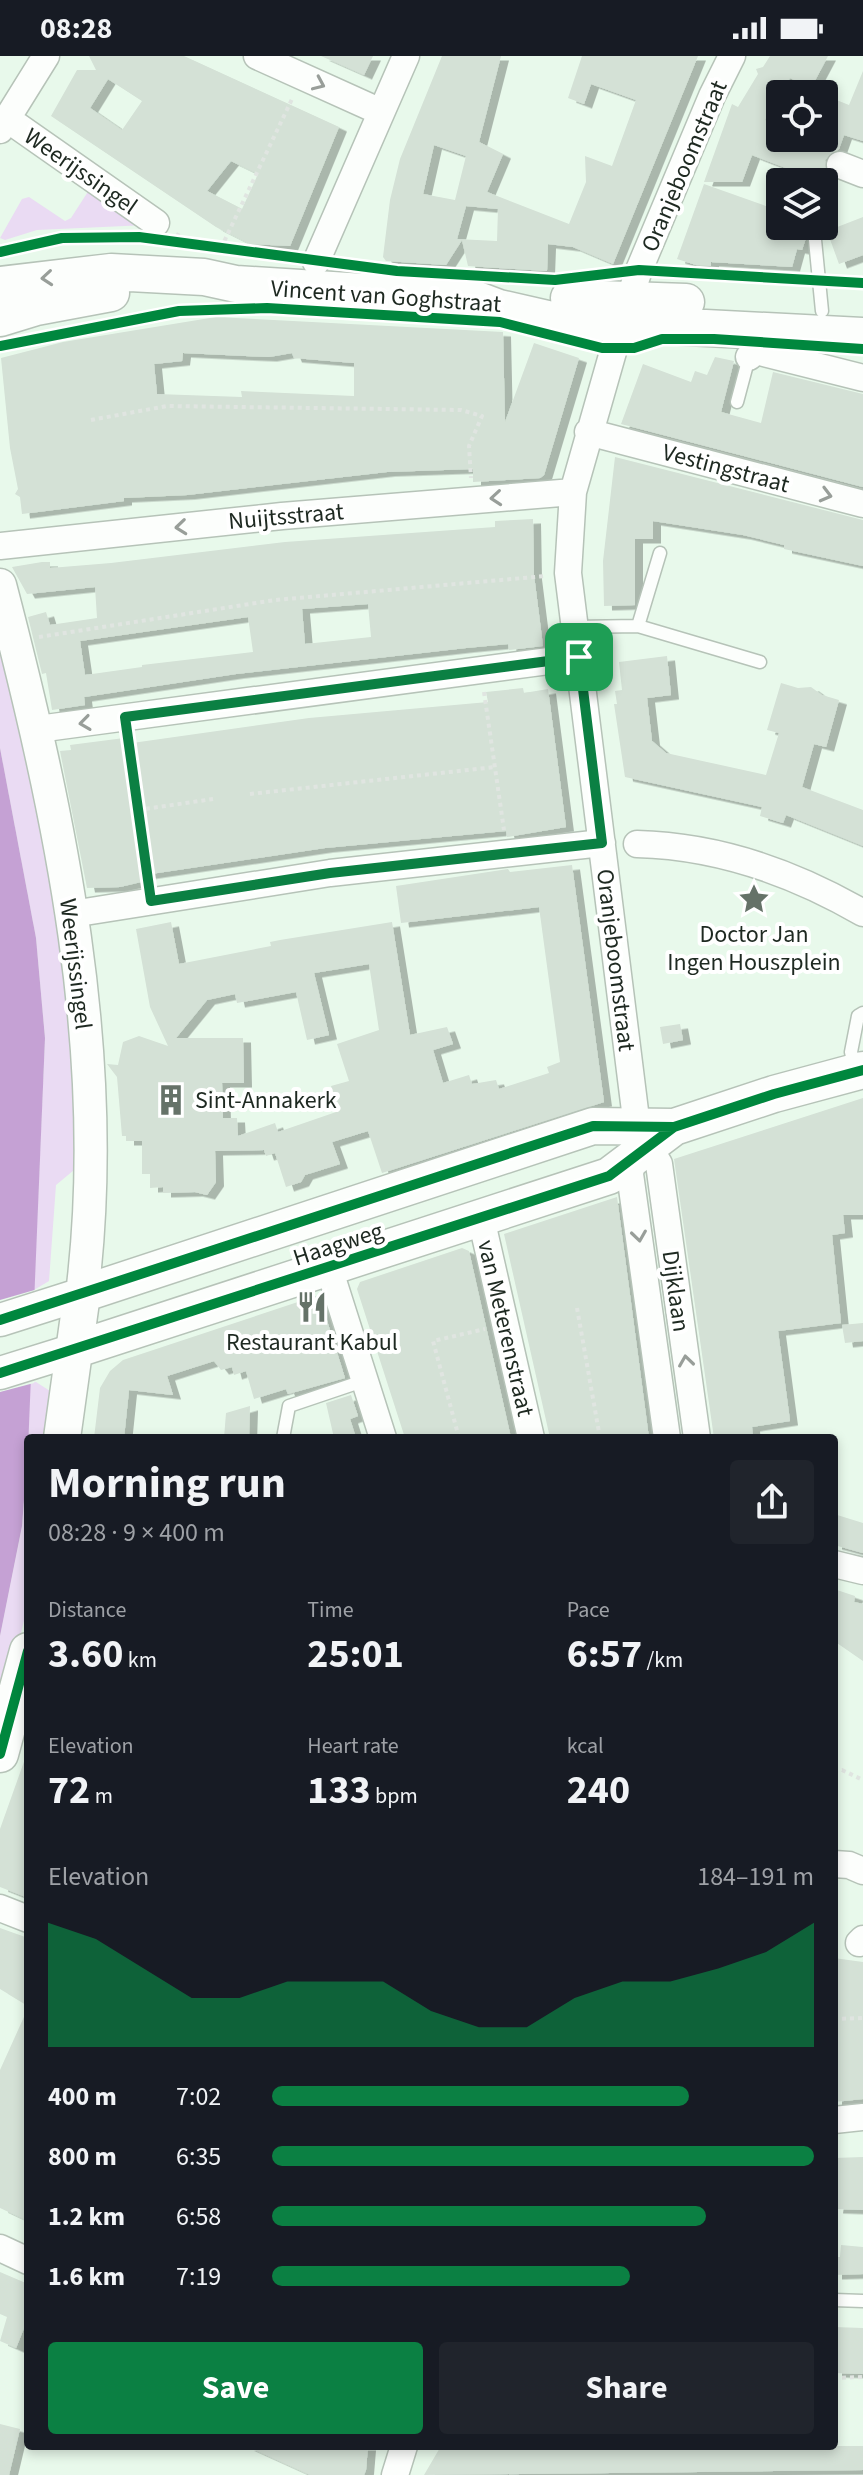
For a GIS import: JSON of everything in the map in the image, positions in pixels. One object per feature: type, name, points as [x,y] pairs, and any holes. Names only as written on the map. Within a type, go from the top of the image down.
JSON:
[{"type":"main road","name":"Vincent van Goghstraat","points":[[0,285],[111,272],[204,277],[235,267]]},
{"type":"main road","name":"Vincent van Goghstraat","points":[[0,318],[36,307],[235,267],[475,299],[552,320],[626,312],[863,313]]},
{"type":"main road","name":"Vincent van Goghstraat","points":[[626,312],[863,336]]},
{"type":"main road","name":"Haagweg","points":[[58,1356],[609,1176],[648,1140],[774,1094],[859,1071]]},
{"type":"main road","name":"Haagweg","points":[[82,1294],[593,1126],[648,1140]]},
{"type":"main road","name":"Weerijssingel","points":[[62,1434],[58,1356],[82,1294]]},
{"type":"main road","points":[[0,1754],[24,1666]]},
{"type":"street","name":"Weerijssingel","points":[[46,56],[3,124],[161,232]]},
{"type":"street","points":[[257,56],[381,112]]},
{"type":"street","points":[[316,262],[406,56]]},
{"type":"street","name":"Oranjeboomstraat","points":[[648,1140],[620,843],[579,657],[568,573],[573,492],[588,432],[626,312],[712,96],[732,56]]},
{"type":"street","points":[[749,357],[756,351],[863,378]]},
{"type":"street","name":"Vestingstraat","points":[[588,432],[863,504]]},
{"type":"street","name":"Nuijtsstraat","points":[[0,546],[573,492]]},
{"type":"street","name":"Weerijssingel","points":[[0,585],[38,729],[72,914],[86,1036],[90,1169],[82,1294]]},
{"type":"street","points":[[38,729],[579,657]]},
{"type":"street","points":[[72,914],[330,873],[507,852],[620,843],[688,848],[758,865],[820,889],[863,913]]},
{"type":"street","name":"Dijklaan","points":[[648,1140],[630,1174],[666,1434]]},
{"type":"street","name":"Dijklaan","points":[[648,1140],[659,1164],[696,1434]]},
{"type":"street","name":"van Meterenstraat","points":[[481,1218],[530,1434]]},
{"type":"street","points":[[329,1268],[382,1434]]},
{"type":"street","name":"Haagweg","points":[[1,1319],[82,1294]]},
{"type":"street","name":"Haagweg","points":[[0,1373],[58,1356]]},
{"type":"street","points":[[838,1565],[863,1571]]},
{"type":"street","points":[[838,1864],[863,1871]]},
{"type":"street","points":[[0,1908],[24,1917]]},
{"type":"street","points":[[838,2120],[863,2117]]},
{"type":"street","points":[[0,2248],[24,2259]]},
{"type":"street","points":[[395,2475],[403,2450]]},
{"type":"lane","points":[[815,240],[822,311]]},
{"type":"lane","points":[[737,402],[749,357]]},
{"type":"lane","points":[[638,626],[660,553]]},
{"type":"lane","points":[[575,627],[638,626],[760,662]]},
{"type":"lane","points":[[859,1071],[851,1052],[860,1026],[858,1016],[863,1013]]},
{"type":"lane","points":[[284,1434],[289,1406],[363,1381]]},
{"type":"lane","points":[[838,2300],[863,2301]]},
{"type":"path","points":[[221,248],[303,77]]},
{"type":"path","points":[[161,232],[221,248],[235,267]]},
{"type":"path","points":[[91,420],[167,406],[461,410],[482,416],[469,446],[472,500]]},
{"type":"path","points":[[15,644],[54,633],[275,600],[568,573]]},
{"type":"path","points":[[480,670],[507,852]]},
{"type":"path","points":[[125,717],[151,901]]},
{"type":"path","points":[[250,794],[495,767]]},
{"type":"path","points":[[138,810],[213,799]]},
{"type":"path","points":[[577,1308],[599,1434]]},
{"type":"path","points":[[458,1434],[433,1341],[505,1324]]},
{"type":"path","points":[[838,1770],[863,1780]]},
{"type":"path","points":[[838,2019],[863,2018]]},
{"type":"path","points":[[838,2378],[863,2377]]},
{"type":"shaded area","points":[[91,187],[147,225],[37,230],[5,240],[0,238],[22,199],[29,197],[65,221],[71,218]]},
{"type":"shaded area","points":[[0,619],[29,729],[78,1036],[74,1170],[56,1185],[49,1281],[34,1290],[45,1038],[36,938],[0,748]]},
{"type":"shaded area","points":[[0,748],[36,938],[45,1038],[29,1434],[24,1434],[24,1500],[22,1526],[0,1636]]},
{"type":"shaded area","points":[[36,1382],[50,1391],[47,1434],[28,1434],[30,1383]]},
{"type":"shaded area","points":[[24,1500],[24,1621],[0,1716],[0,1636],[22,1526]]},
{"type":"pier","points":[[38,1289],[34,1383],[0,1392],[0,1300]]},
{"type":"building","points":[[89,56],[184,56],[339,127],[290,246],[250,244],[216,227],[51,116],[77,70],[96,70]],"holes":[[[108,79],[142,101],[122,130],[90,108]],[[231,161],[258,174],[242,209],[207,191]]]},
{"type":"building","points":[[321,56],[373,56],[364,75]]},
{"type":"building","points":[[442,56],[501,56],[479,142],[503,154],[487,192],[569,224],[586,182],[585,156],[612,166],[636,100],[591,84],[584,104],[568,98],[582,56],[698,56],[613,264],[573,247],[548,244],[547,271],[468,266],[462,240],[446,265],[386,261],[383,257],[390,200],[400,159]],"holes":[[[434,145],[466,156],[455,200],[423,194]],[[466,206],[498,209],[497,241],[457,239]]]},
{"type":"building","points":[[770,56],[828,56],[815,80],[766,80],[765,120],[766,152],[835,152],[825,160],[827,168],[786,168],[752,155],[742,182],[704,182],[732,104],[738,107],[758,74],[756,69],[763,67]]},
{"type":"building","points":[[863,71],[863,141],[844,135],[839,149],[838,101],[849,105]]},
{"type":"building","points":[[704,184],[766,206],[766,240],[805,240],[802,250],[797,249],[792,267],[711,262],[711,266],[696,265],[677,259]]},
{"type":"building","points":[[863,217],[863,255],[839,264],[830,240],[838,240],[838,227]]},
{"type":"building","points":[[216,317],[503,332],[505,422],[534,343],[579,358],[544,475],[540,478],[473,482],[473,469],[387,472],[187,495],[124,498],[124,501],[22,514],[20,497],[15,494],[18,489],[10,448],[1,358],[63,342]],"holes":[[[183,353],[269,357],[292,353],[294,358],[354,363],[354,396],[241,391],[242,397],[157,394],[154,364],[182,361]]]},
{"type":"building","points":[[715,357],[734,361],[721,412],[761,423],[773,372],[863,394],[863,487],[621,424],[643,364],[691,382],[695,371],[707,375]]},
{"type":"building","points":[[615,457],[863,520],[863,566],[784,549],[784,545],[743,535],[653,521],[653,539],[635,539],[635,605],[604,606],[603,561]]},
{"type":"building","points":[[533,519],[534,575],[543,646],[509,650],[508,644],[236,674],[84,697],[85,705],[52,710],[46,673],[42,674],[28,617],[46,612],[50,625],[97,618],[95,587],[27,594],[12,567],[42,562],[50,562],[50,568],[111,563],[285,542],[495,527],[495,521]],"holes":[[[368,604],[371,637],[305,644],[302,609]],[[248,617],[253,652],[85,675],[80,641]]]},
{"type":"building","points":[[667,656],[671,695],[647,698],[652,741],[666,753],[766,775],[779,733],[767,730],[781,683],[798,688],[811,687],[822,695],[839,700],[826,747],[814,744],[802,787],[863,810],[863,846],[786,815],[783,823],[760,816],[762,807],[625,777],[614,704],[617,704],[615,691],[622,690],[619,662]]},
{"type":"building","points":[[523,688],[524,693],[548,689],[566,827],[507,837],[506,831],[325,848],[144,875],[145,881],[120,887],[87,888],[60,751],[71,750],[70,745],[124,738],[125,744],[309,718],[488,702],[486,692]]},
{"type":"building","points":[[572,865],[604,1102],[382,1173],[368,1131],[332,1142],[340,1164],[305,1175],[301,1182],[286,1187],[275,1153],[266,1156],[264,1150],[215,1151],[216,1182],[207,1195],[195,1192],[163,1193],[163,1187],[150,1188],[150,1174],[142,1174],[142,1141],[126,1141],[126,1136],[122,1136],[117,1077],[107,1064],[118,1065],[123,1042],[139,1036],[168,1046],[150,1007],[136,929],[171,922],[179,964],[271,946],[270,942],[280,940],[392,922],[410,1035],[447,1027],[453,1044],[433,1050],[443,1083],[469,1075],[472,1084],[496,1080],[499,1089],[549,1073],[547,1067],[560,1062],[539,907],[401,923],[396,886],[508,869],[510,872]],"holes":[[[369,964],[379,1030],[337,1044],[349,1081],[331,1086],[339,1111],[278,1132],[275,1123],[238,1136],[237,1118],[223,1118],[222,1083],[244,1083],[243,1038],[176,1038],[207,1000],[235,994],[237,1003],[296,992],[307,1040],[329,1035],[314,973]]]},
{"type":"building","points":[[680,1024],[683,1040],[663,1044],[660,1027]]},
{"type":"building","points":[[863,1098],[863,1215],[843,1215],[845,1233],[832,1235],[841,1323],[778,1331],[790,1421],[752,1427],[753,1434],[713,1434],[674,1159]]},
{"type":"building","points":[[617,1197],[648,1434],[549,1434],[504,1234]]},
{"type":"building","points":[[462,1248],[469,1251],[510,1434],[404,1434],[357,1289],[360,1282]]},
{"type":"building","points":[[319,1295],[345,1378],[288,1394],[286,1389],[254,1399],[246,1371],[234,1375],[232,1367],[221,1370],[214,1361],[167,1376],[173,1395],[129,1390],[124,1434],[94,1434],[100,1388],[110,1371],[123,1360]]},
{"type":"building","points":[[863,1323],[863,1341],[845,1343],[842,1325]]},
{"type":"building","points":[[351,1395],[358,1416],[350,1419],[355,1434],[333,1434],[326,1403]]},
{"type":"building","points":[[250,1406],[249,1434],[224,1434],[226,1413]]},
{"type":"building","points":[[838,1515],[863,1523],[863,1553],[838,1546]]},
{"type":"building","points":[[838,1590],[855,1596],[854,1602],[863,1604],[863,1661],[838,1644]]},
{"type":"building","points":[[24,1762],[24,1896],[0,1887],[0,1829]]},
{"type":"building","points":[[0,1928],[24,1937],[24,2004],[0,1989]]},
{"type":"building","points":[[838,1959],[863,1962],[863,2099],[838,2102]]},
{"type":"building","points":[[24,2017],[24,2219],[0,2208],[0,2070]]},
{"type":"building","points":[[863,2157],[863,2210],[838,2209],[838,2158]]},
{"type":"building","points":[[841,2245],[863,2247],[863,2274],[838,2275]]},
{"type":"building","points":[[0,2272],[24,2282],[24,2328],[16,2348],[0,2341],[7,2317],[0,2314]]},
{"type":"building","points":[[838,2327],[863,2328],[863,2374],[838,2373]]},
{"type":"building","points":[[0,2424],[20,2429],[9,2475],[0,2475]]},
{"type":"building","points":[[838,2446],[863,2446],[863,2470],[424,2475],[439,2450],[838,2450]]},
{"type":"building","points":[[255,2450],[368,2450],[364,2475],[310,2475]]},
{"type":"cycle path","points":[[0,252],[62,238],[139,237],[397,271],[555,280],[639,270],[863,283]]},
{"type":"cycle path","points":[[0,346],[179,311],[267,308],[500,322],[602,348],[634,348],[662,339],[714,339],[863,349]]},
{"type":"cycle path","points":[[0,1320],[593,1126],[674,1127],[774,1094],[863,1070]]},
{"type":"cycle path","points":[[0,1373],[609,1176],[674,1127]]},
{"type":"cycle path","points":[[0,1754],[24,1666]]},
{"type":"place","name":"Doctor Jan Ingen Houszplein","points":[[754,899]]},
{"type":"place","name":"Sint-Annakerk","points":[[171,1100]]},
{"type":"place","name":"Restaurant Kabul","points":[[312,1307]]},
{"type":"route","points":[[579,657],[602,843],[330,873],[151,901],[125,717],[579,657]]}]
